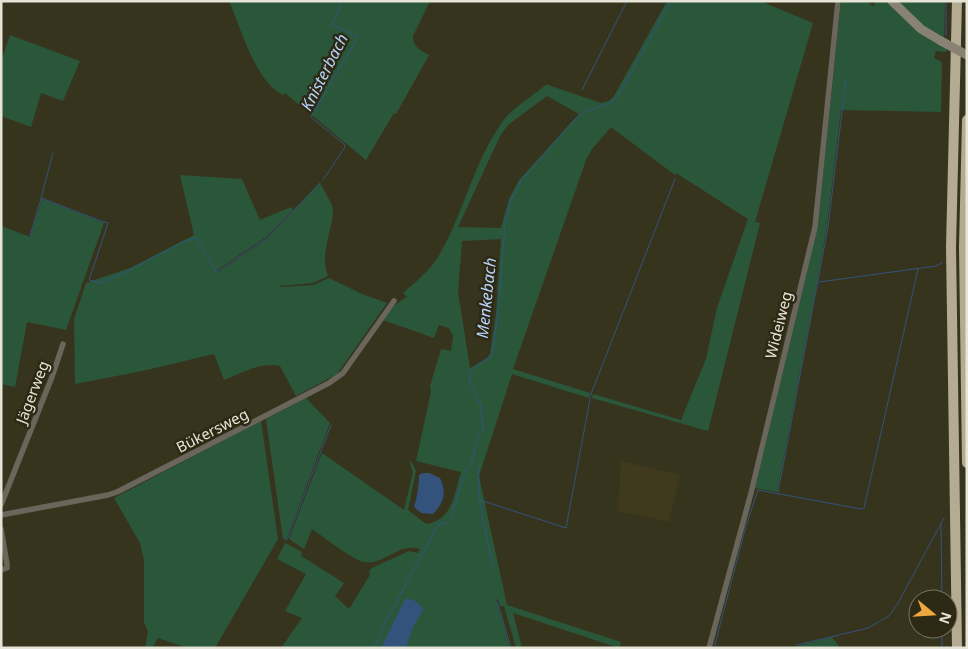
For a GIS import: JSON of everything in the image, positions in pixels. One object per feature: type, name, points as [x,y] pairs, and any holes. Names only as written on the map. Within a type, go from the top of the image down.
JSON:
[{"type":"highway","points":[[957,648],[951,247],[958,1]]},
{"type":"highway","points":[[967,120],[964,257],[967,464]]},
{"type":"street","name":"Wideiweg","points":[[709,648],[750,493],[815,227],[838,1]]},
{"type":"street","points":[[892,1],[921,29],[967,55]]},
{"type":"street","name":"Bükersweg","points":[[1,515],[117,492],[329,383],[343,373],[394,301]]},
{"type":"street","name":"Jägerweg","points":[[1,505],[52,377],[63,344]]},
{"type":"street","points":[[1,529],[7,568],[1,570]]},
{"type":"shaded area","points":[[621,461],[680,475],[669,522],[618,511]]},
{"type":"green space","points":[[229,1],[430,1],[413,36],[416,46],[429,55],[396,114],[394,113],[366,160],[285,93],[283,95],[273,89],[250,54]]},
{"type":"green space","points":[[667,1],[760,1],[813,23],[755,222],[760,223],[708,431],[592,398],[593,394],[681,420],[706,359],[717,308],[748,219],[676,173],[675,175],[611,127],[592,149],[586,160],[513,369],[590,393],[589,398],[512,374],[479,476],[507,605],[621,642],[619,648],[513,613],[522,648],[516,648],[504,606],[500,606],[498,599],[496,600],[510,648],[281,648],[302,618],[285,611],[306,574],[277,559],[285,543],[302,552],[301,556],[344,583],[335,596],[349,609],[370,575],[369,571],[372,568],[409,551],[418,553],[420,549],[405,548],[379,560],[365,562],[346,553],[312,529],[304,549],[289,539],[322,453],[404,510],[413,472],[410,464],[411,461],[416,471],[408,510],[426,524],[435,522],[442,517],[451,505],[461,472],[416,461],[431,392],[430,386],[441,349],[451,351],[453,336],[449,328],[439,325],[434,338],[383,320],[395,305],[407,297],[403,293],[426,272],[438,257],[455,223],[484,153],[493,137],[503,121],[512,112],[547,84],[601,103],[609,101],[614,96]],"holes":[[[547,96],[579,114],[519,180],[509,199],[501,228],[458,227],[500,136],[508,125]],[[501,239],[496,313],[490,354],[487,358],[470,368],[458,292],[462,241]]]},
{"type":"green space","points":[[841,1],[868,1],[873,7],[875,3],[873,1],[886,1],[918,32],[948,48],[946,52],[936,51],[934,58],[942,62],[941,112],[841,110],[827,226],[777,492],[755,488],[818,224]]},
{"type":"green space","points":[[896,1],[945,1],[944,38],[923,26]]},
{"type":"green space","points":[[10,35],[80,61],[63,101],[41,93],[31,127],[1,116],[1,56],[3,56]]},
{"type":"green space","points":[[180,175],[242,179],[260,220],[291,207],[293,210],[265,238],[217,270],[218,272],[267,239],[320,183],[333,209],[325,260],[328,276],[313,283],[279,286],[314,285],[329,278],[362,294],[387,303],[337,374],[296,396],[280,366],[266,365],[224,380],[214,354],[75,384],[74,319],[86,283],[130,268],[194,235]]},
{"type":"green space","points":[[42,199],[104,223],[66,330],[27,322],[15,387],[1,384],[1,226],[30,237]]},
{"type":"green space","points":[[306,398],[330,423],[286,540],[283,539],[266,419]]},
{"type":"green space","points":[[261,421],[278,539],[215,648],[188,648],[158,638],[152,648],[145,648],[148,632],[144,622],[144,560],[140,543],[114,498]]},
{"type":"green space","points":[[832,637],[840,648],[796,648],[798,646]]},
{"type":"water","points":[[429,473],[440,478],[443,488],[442,501],[433,514],[421,513],[414,507],[418,492],[419,475]]},
{"type":"water","points":[[405,599],[416,601],[423,610],[412,629],[406,648],[381,648]]},
{"type":"waterway","name":"Knisterbach","points":[[323,180],[345,147],[344,144],[311,117],[358,37],[331,24],[342,1]]},
{"type":"waterway","points":[[582,90],[627,1]]},
{"type":"waterway","name":"Menkebach","points":[[374,648],[384,625],[438,525],[447,522],[451,518],[465,471],[471,464],[479,435],[483,430],[481,406],[470,382],[469,372],[492,355],[498,314],[505,223],[511,200],[521,181],[574,120],[585,112],[612,102],[618,96],[671,1]]},
{"type":"waterway","points":[[946,1],[946,35]]},
{"type":"waterway","points":[[778,492],[828,227],[846,79]]},
{"type":"waterway","points":[[53,153],[41,198],[101,221]]},
{"type":"waterway","points":[[480,500],[566,528],[591,394],[675,179]]},
{"type":"waterway","points":[[101,221],[108,223],[89,280],[101,283],[185,241],[197,238],[216,272],[266,239],[320,183]]},
{"type":"waterway","points":[[30,236],[41,199]]},
{"type":"waterway","points":[[819,282],[936,266],[942,263]]},
{"type":"waterway","points":[[714,648],[746,526],[758,490],[864,508],[918,269]]},
{"type":"waterway","points":[[287,540],[331,425]]},
{"type":"waterway","points":[[479,468],[479,493],[493,567]]},
{"type":"waterway","points":[[795,648],[797,645],[868,628],[889,616],[944,518]]},
{"type":"waterway","points":[[941,525],[942,589]]},
{"type":"waterway","points":[[497,601],[511,648]]},
{"type":"waterway","points":[[942,639],[942,648]]}]
